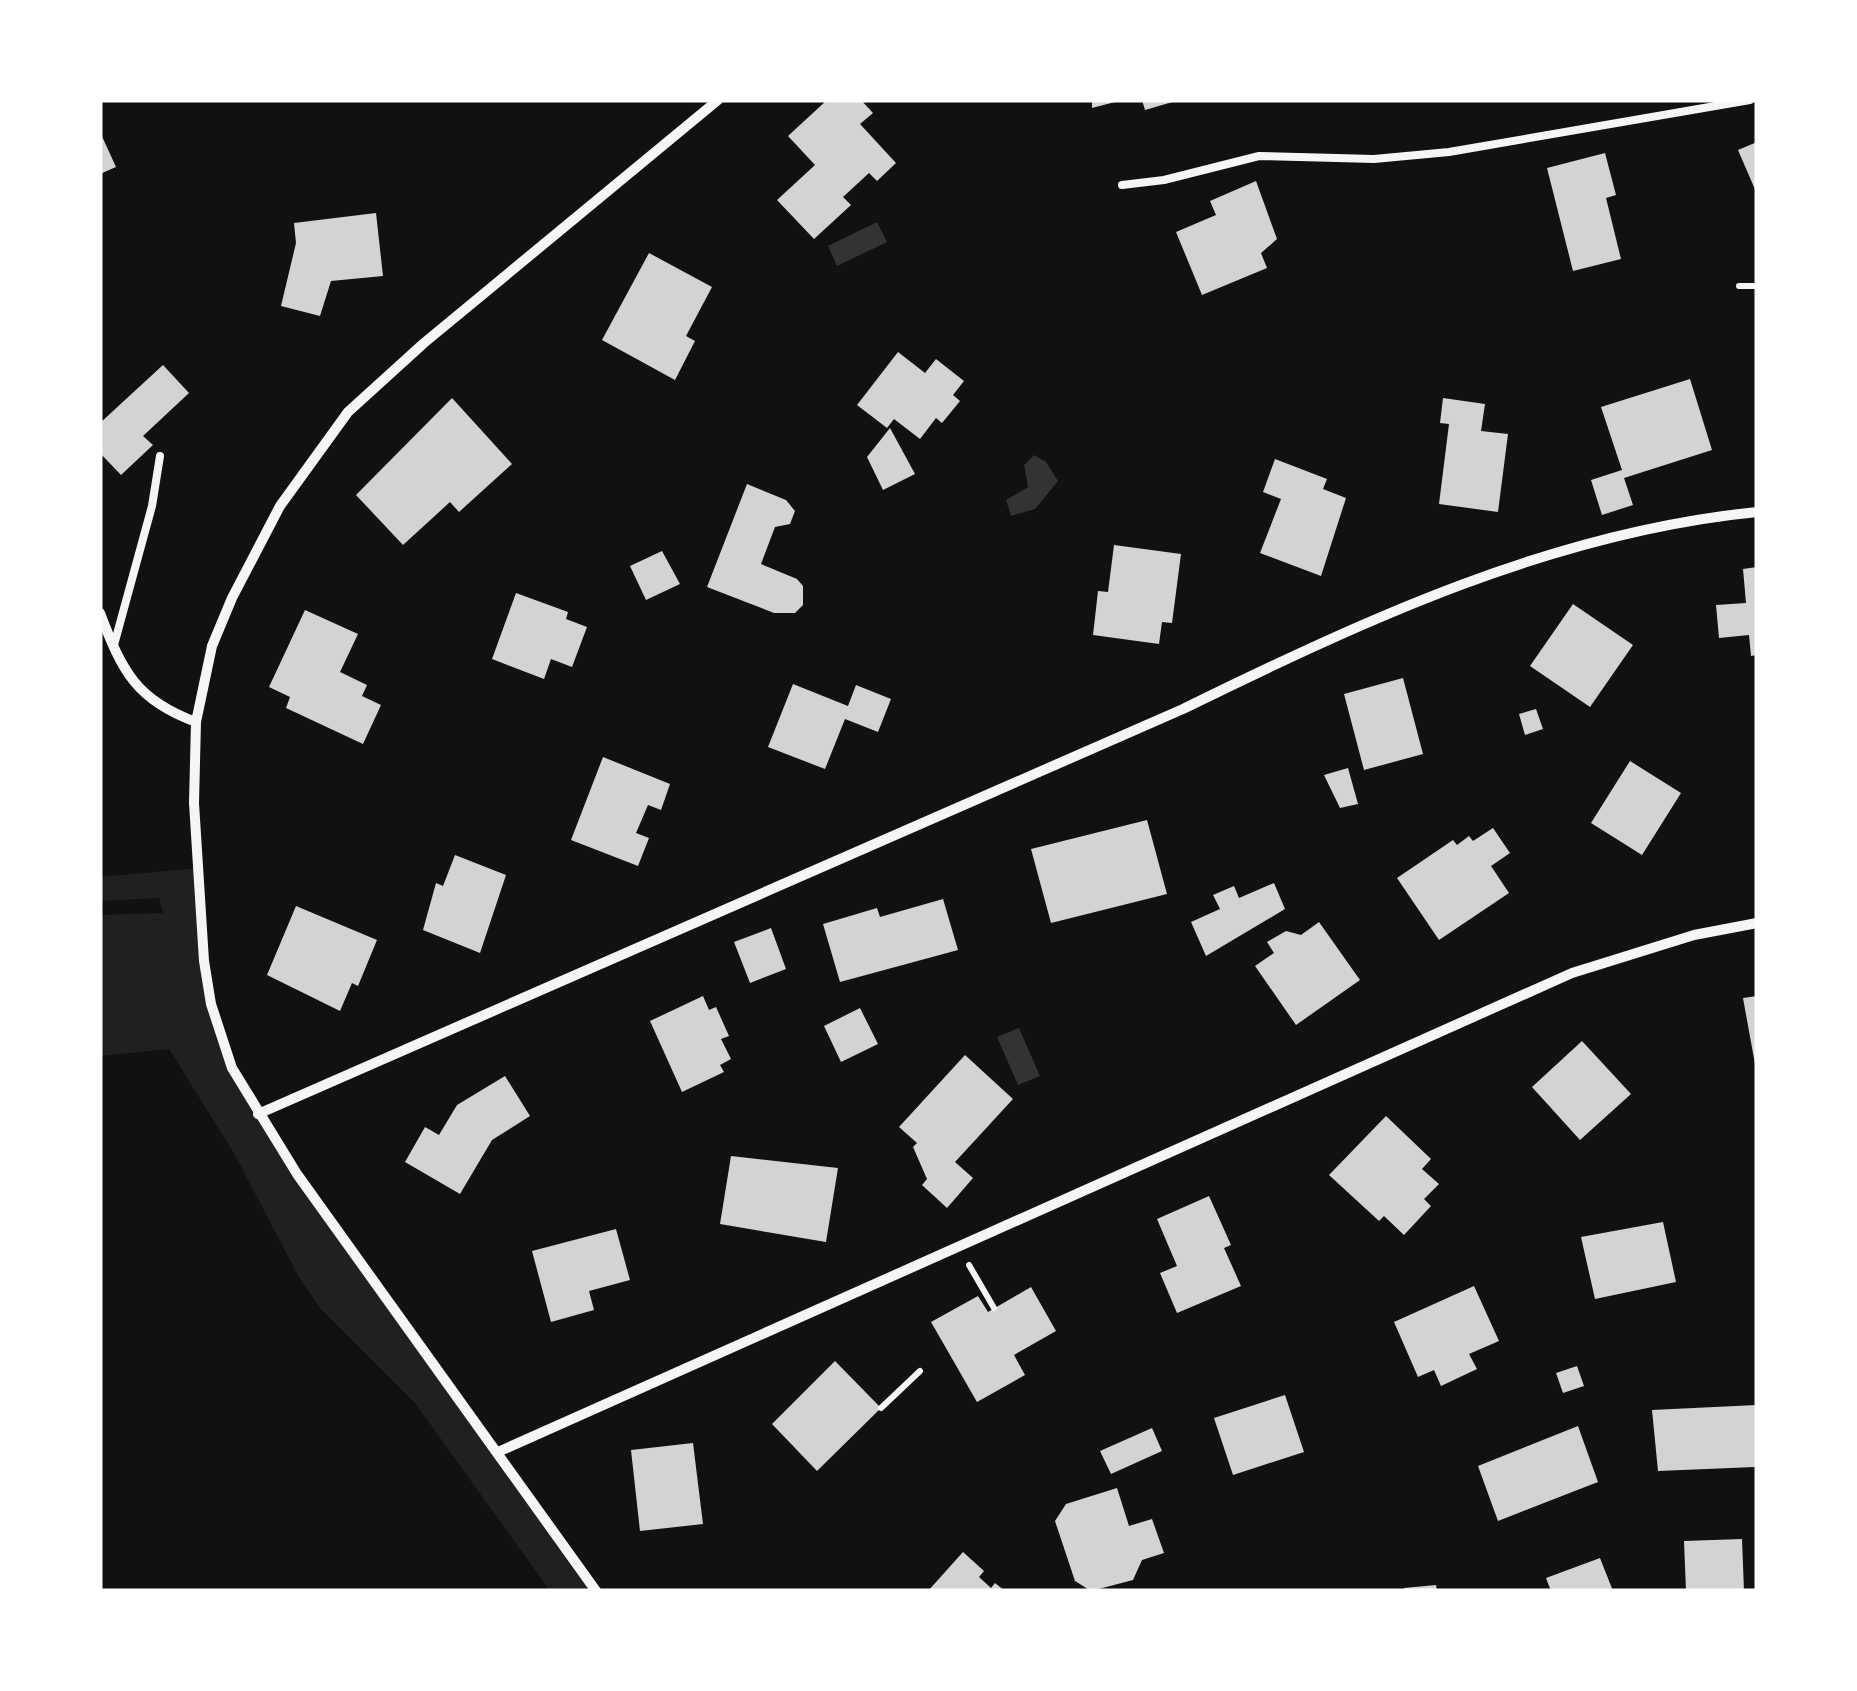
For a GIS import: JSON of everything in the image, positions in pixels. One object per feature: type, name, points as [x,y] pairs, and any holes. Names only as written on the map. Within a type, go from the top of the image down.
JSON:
[{"type":"street","points":[[596,1591],[258,1114],[232,1068],[212,1004],[204,960],[194,803],[196,722],[212,646],[240,581],[280,506],[348,412],[424,343],[718,100]]},
{"type":"street","points":[[258,1114],[1183,708],[1333,636],[1510,566],[1580,545],[1654,526],[1757,512]]},
{"type":"street","points":[[100,613],[113,649],[148,700],[196,722]]},
{"type":"street","points":[[498,1452],[1283,1106],[1572,973],[1694,935],[1757,923]]},
{"type":"lane","points":[[1122,185],[1164,180],[1259,156],[1374,159],[1449,152],[1750,100]]},
{"type":"lane","points":[[113,649],[152,506],[160,456]]},
{"type":"path","points":[[1739,286],[1757,286]]},
{"type":"path","points":[[959,1246],[994,1308]]},
{"type":"path","points":[[881,1408],[920,1371]]},
{"type":"shaded area","points":[[877,222],[887,242],[837,266],[828,246]]},
{"type":"shaded area","points":[[1034,455],[1046,462],[1058,481],[1035,509],[1011,516],[1006,500],[1028,487],[1024,465]]},
{"type":"shaded area","points":[[199,868],[208,964],[221,1025],[257,1114],[596,1591],[550,1591],[415,1403],[320,1308],[300,1279],[235,1155],[169,1049],[100,1056],[100,915],[163,913],[159,898],[100,901],[100,877]]},
{"type":"shaded area","points":[[1019,1028],[1040,1076],[1018,1085],[997,1037]]},
{"type":"building","points":[[827,100],[861,100],[873,113],[860,124],[896,163],[877,181],[869,173],[843,197],[851,205],[814,239],[777,200],[815,165],[788,136]]},
{"type":"building","points":[[1092,100],[1119,100],[1119,101],[1092,108]]},
{"type":"building","points":[[1142,100],[1176,100],[1176,101],[1145,110]]},
{"type":"building","points":[[100,132],[116,167],[100,174]]},
{"type":"building","points":[[1757,142],[1757,194],[1738,150]]},
{"type":"building","points":[[1605,153],[1616,195],[1606,198],[1621,259],[1573,271],[1547,168]]},
{"type":"building","points":[[1256,181],[1277,239],[1261,253],[1267,268],[1202,295],[1176,232],[1216,215],[1210,201]]},
{"type":"building","points":[[376,213],[383,276],[331,281],[320,316],[281,306],[296,243],[294,223]]},
{"type":"building","points":[[649,253],[712,287],[686,336],[695,341],[675,380],[602,340]]},
{"type":"building","points":[[898,352],[925,373],[936,359],[964,381],[953,395],[960,401],[942,423],[936,418],[920,439],[894,419],[887,428],[857,405]]},
{"type":"building","points":[[163,365],[189,393],[143,436],[153,445],[121,475],[100,453],[100,423]]},
{"type":"building","points":[[1690,379],[1712,450],[1624,478],[1633,505],[1602,515],[1591,480],[1622,470],[1601,407]]},
{"type":"building","points":[[452,398],[512,464],[459,512],[450,502],[403,545],[356,495]]},
{"type":"building","points":[[1443,398],[1485,404],[1481,431],[1508,434],[1498,512],[1439,504],[1449,424],[1440,423]]},
{"type":"building","points":[[890,428],[915,474],[883,490],[867,457]]},
{"type":"building","points":[[1275,459],[1327,479],[1323,489],[1346,498],[1321,576],[1260,553],[1281,499],[1263,492]]},
{"type":"building","points":[[747,484],[786,500],[795,511],[790,524],[775,527],[761,564],[797,579],[803,586],[803,605],[795,613],[774,613],[707,587]]},
{"type":"building","points":[[1114,545],[1181,554],[1172,623],[1162,622],[1159,644],[1093,635],[1098,591],[1108,592]]},
{"type":"building","points":[[662,551],[680,584],[646,600],[630,566]]},
{"type":"building","points":[[1757,567],[1757,655],[1751,656],[1749,635],[1719,638],[1716,605],[1746,603],[1743,569]]},
{"type":"building","points":[[516,593],[568,612],[566,619],[587,627],[572,667],[551,659],[544,679],[492,659]]},
{"type":"building","points":[[1573,604],[1633,645],[1590,707],[1530,666]]},
{"type":"building","points":[[305,610],[358,634],[340,672],[367,685],[362,696],[381,705],[363,744],[286,708],[290,697],[269,687]]},
{"type":"building","points":[[1403,678],[1423,754],[1364,770],[1344,694]]},
{"type":"building","points":[[793,684],[848,706],[856,685],[891,699],[878,732],[845,719],[825,769],[768,747]]},
{"type":"building","points":[[1536,709],[1543,729],[1525,735],[1519,714]]},
{"type":"building","points":[[603,757],[670,784],[661,810],[648,805],[636,833],[649,838],[638,866],[571,840]]},
{"type":"building","points":[[1630,761],[1681,793],[1642,855],[1591,823]]},
{"type":"building","points":[[1348,768],[1358,804],[1340,808],[1324,775]]},
{"type":"building","points":[[1147,820],[1167,894],[1051,923],[1031,849]]},
{"type":"building","points":[[1493,828],[1510,853],[1491,866],[1509,893],[1439,940],[1397,878],[1453,840],[1457,845],[1469,836],[1473,841]]},
{"type":"building","points":[[455,855],[506,875],[480,953],[423,930],[436,883],[443,886]]},
{"type":"building","points":[[1274,883],[1285,909],[1206,956],[1191,922],[1220,909],[1213,895],[1234,886],[1239,898]]},
{"type":"building","points":[[943,899],[958,950],[840,982],[823,924],[877,908],[880,917]]},
{"type":"building","points":[[296,906],[377,940],[358,986],[352,983],[340,1011],[267,975]]},
{"type":"building","points":[[1319,922],[1360,980],[1296,1025],[1255,966],[1274,953],[1267,942],[1286,931],[1301,935]]},
{"type":"building","points":[[771,928],[786,969],[750,983],[734,942]]},
{"type":"building","points":[[703,996],[709,1010],[716,1007],[729,1036],[721,1039],[731,1059],[720,1065],[724,1072],[682,1092],[650,1021]]},
{"type":"building","points":[[1757,996],[1757,1064],[1755,1064],[1743,998]]},
{"type":"building","points":[[860,1008],[878,1044],[841,1062],[824,1026]]},
{"type":"building","points":[[1582,1041],[1631,1094],[1580,1140],[1532,1087]]},
{"type":"building","points":[[965,1055],[1013,1099],[955,1162],[973,1178],[947,1208],[922,1185],[927,1179],[913,1147],[917,1143],[899,1127]]},
{"type":"building","points":[[505,1076],[530,1116],[492,1140],[460,1194],[405,1162],[425,1127],[439,1135],[457,1105]]},
{"type":"building","points":[[1386,1116],[1431,1159],[1422,1169],[1439,1184],[1424,1199],[1431,1206],[1404,1235],[1384,1216],[1379,1221],[1329,1175]]},
{"type":"building","points":[[731,1156],[838,1168],[826,1242],[720,1224]]},
{"type":"building","points":[[1209,1196],[1231,1245],[1224,1248],[1241,1286],[1177,1313],[1160,1273],[1177,1266],[1157,1219]]},
{"type":"building","points":[[1663,1222],[1676,1282],[1595,1299],[1581,1237]]},
{"type":"building","points":[[616,1229],[630,1280],[589,1291],[594,1310],[551,1322],[532,1251]]},
{"type":"building","points":[[1474,1286],[1499,1341],[1469,1354],[1477,1369],[1441,1386],[1434,1370],[1418,1377],[1394,1322]]},
{"type":"building","points":[[1031,1287],[1056,1331],[1014,1355],[1025,1375],[977,1402],[931,1322],[978,1296],[988,1312]]},
{"type":"building","points":[[835,1361],[881,1408],[817,1471],[772,1424]]},
{"type":"building","points":[[1577,1366],[1584,1386],[1563,1393],[1556,1373]]},
{"type":"building","points":[[1285,1395],[1304,1452],[1233,1475],[1214,1418]]},
{"type":"building","points":[[1756,1405],[1755,1467],[1658,1471],[1652,1410]]},
{"type":"building","points":[[1578,1426],[1598,1482],[1498,1521],[1478,1466]]},
{"type":"building","points":[[1152,1428],[1162,1451],[1111,1474],[1100,1451]]},
{"type":"building","points":[[693,1443],[703,1524],[640,1531],[631,1450]]},
{"type":"building","points":[[1117,1488],[1129,1526],[1152,1519],[1164,1553],[1142,1560],[1133,1580],[1091,1591],[1075,1581],[1055,1521],[1066,1504]]},
{"type":"building","points":[[1742,1539],[1744,1591],[1686,1591],[1684,1541]]},
{"type":"building","points":[[963,1552],[984,1571],[979,1577],[991,1588],[995,1583],[1005,1591],[928,1591]]},
{"type":"building","points":[[1600,1558],[1613,1591],[1551,1591],[1546,1578]]},
{"type":"building","points":[[1436,1585],[1437,1591],[1404,1591],[1404,1588]]}]
